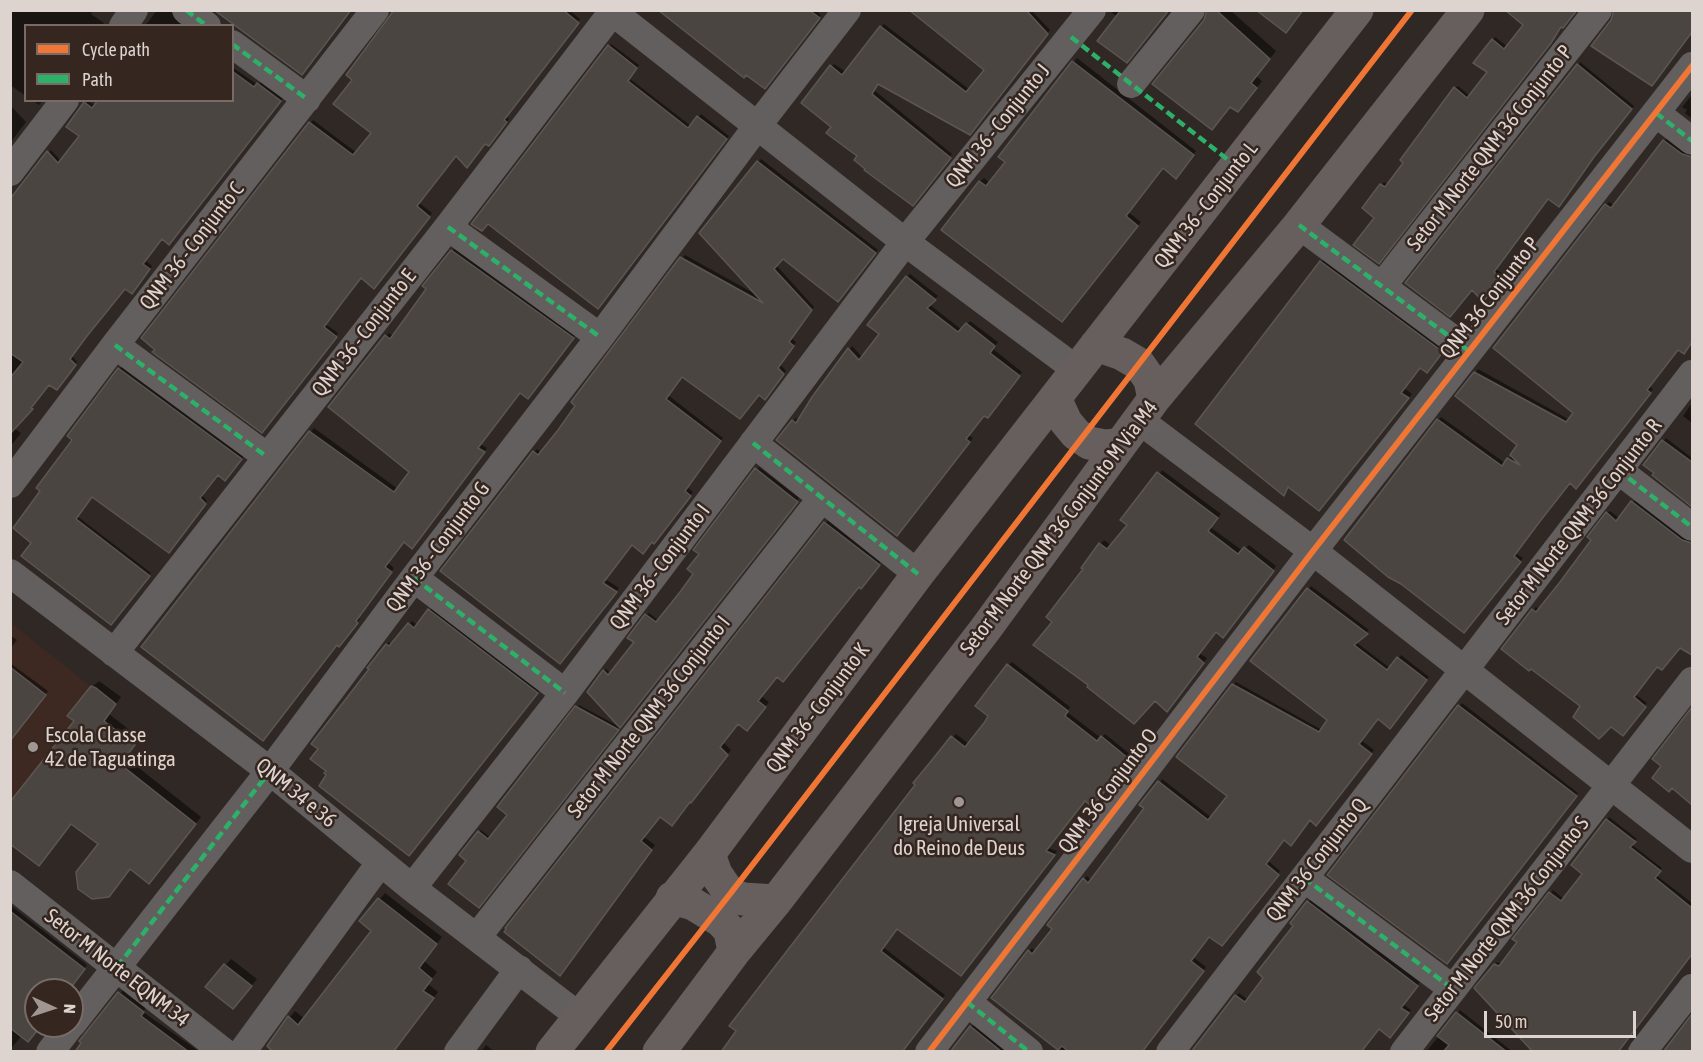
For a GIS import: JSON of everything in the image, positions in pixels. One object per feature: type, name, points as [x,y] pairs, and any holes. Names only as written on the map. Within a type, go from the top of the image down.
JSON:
[{"type":"main road","name":"QNM 36 - Conjunto L","points":[[1055,398],[1357,10]]},
{"type":"main road","name":"Setor M Norte QNM 36 Conjunto M Via M4","points":[[659,1052],[984,631],[1138,421],[1299,225],[1468,10]]},
{"type":"main road","points":[[1055,398],[1066,422],[1089,443],[1105,446],[1138,421],[1150,380],[1139,364],[1122,354],[1087,358]]},
{"type":"main road","name":"QNM 36 - Conjunto K","points":[[552,1052],[709,854],[918,574],[1055,398]]},
{"type":"main road","points":[[709,854],[716,874],[730,894],[752,900],[776,902]]},
{"type":"main road","points":[[672,898],[693,904],[721,921],[730,931],[734,952]]},
{"type":"street","points":[[124,24],[134,10]]},
{"type":"street","points":[[186,10],[204,24]]},
{"type":"street","name":"QNM 36 - Conjunto C","points":[[10,484],[375,10]]},
{"type":"street","name":"QNM 36 - Conjunto G","points":[[84,1009],[270,771],[414,578],[600,337],[847,10]]},
{"type":"street","name":"QNM 36 - Conjunto J","points":[[905,242],[1092,10]]},
{"type":"street","points":[[1131,84],[1191,10]]},
{"type":"street","name":"Setor M Norte QNM 36 Conjunto P","points":[[1382,286],[1598,10]]},
{"type":"street","points":[[612,11],[905,242],[1087,358]]},
{"type":"street","name":"QNM 36 - Conjunto E","points":[[114,653],[266,456],[448,227],[612,11]]},
{"type":"street","points":[[234,45],[307,99]]},
{"type":"street","name":"QNM 36 Conjunto P","points":[[1313,551],[1692,66]]},
{"type":"street","points":[[10,172],[63,102]]},
{"type":"street","points":[[1656,113],[1692,141]]},
{"type":"street","points":[[1299,225],[1469,351]]},
{"type":"street","points":[[448,227],[600,337]]},
{"type":"street","name":"QNM 36 - Conjunto I","points":[[412,888],[565,693],[905,242]]},
{"type":"street","points":[[115,345],[266,456]]},
{"type":"street","name":"Setor M Norte QNM 36 Conjunto R","points":[[1465,670],[1692,374]]},
{"type":"street","points":[[1138,421],[1313,551],[1692,849]]},
{"type":"street","points":[[753,443],[918,574]]},
{"type":"street","points":[[1618,470],[1692,527]]},
{"type":"street","name":"Setor M Norte QNM 36 Conjunto I","points":[[477,937],[822,498]]},
{"type":"street","name":"QNM 36 Conjunto O","points":[[929,1052],[1313,551]]},
{"type":"street","name":"QNM 34 e 36","points":[[10,573],[270,771],[380,863],[580,1017]]},
{"type":"street","points":[[414,578],[565,693]]},
{"type":"street","name":"QNM 36 Conjunto Q","points":[[1170,1052],[1465,670]]},
{"type":"street","name":"Setor M Norte QNM 36 Conjunto S","points":[[1404,1052],[1692,681]]},
{"type":"street","points":[[242,1052],[380,863]]},
{"type":"street","points":[[1304,878],[1453,989]]},
{"type":"street","name":"Setor M Norte EQNM 34","points":[[10,884],[224,1052]]},
{"type":"street","points":[[458,1052],[519,969]]},
{"type":"street","points":[[1642,1052],[1692,988]]},
{"type":"street","points":[[967,1002],[1029,1052]]},
{"type":"street","name":"QNM 36 - Conjunto G","points":[[50,1052],[61,1038]]},
{"type":"shaded area","name":"Escola Classe 42 de Taguatinga","points":[[11,623],[99,693],[11,801]]},
{"type":"building","points":[[214,10],[351,10],[302,75]]},
{"type":"building","points":[[394,10],[563,10],[579,23],[504,120],[507,122],[489,146],[485,144],[467,168],[456,156],[417,206],[430,217],[374,289],[361,278],[324,327],[337,337],[262,433],[152,352],[155,350],[141,338],[309,122],[353,155],[371,133],[333,104],[352,80],[346,75]]},
{"type":"building","points":[[658,10],[809,10],[820,18],[765,89],[746,75],[744,78]]},
{"type":"building","points":[[909,10],[1026,10],[1048,34],[970,135],[878,84],[872,94],[951,158],[913,206],[864,170],[854,160],[857,156],[826,133],[831,127],[801,103],[830,65],[842,75],[880,26],[966,92],[984,70]]},
{"type":"building","points":[[1121,10],[1169,10],[1127,63],[1097,41]]},
{"type":"building","points":[[1207,10],[1216,10],[1270,59],[1251,83],[1257,88],[1238,112],[1230,107],[1212,130],[1152,84],[1204,20]]},
{"type":"building","points":[[1256,10],[1303,10],[1286,33]]},
{"type":"building","points":[[1505,10],[1577,10],[1563,28],[1561,27],[1551,43],[1379,264],[1353,245],[1374,218],[1362,208],[1380,184],[1385,187],[1403,163],[1400,160],[1454,87],[1467,98],[1487,72],[1473,63],[1492,39],[1504,49],[1523,25]]},
{"type":"building","points":[[1614,10],[1692,10],[1692,32],[1652,86],[1591,46],[1611,20]]},
{"type":"building","points":[[608,45],[637,68],[628,81],[688,128],[697,116],[727,139],[598,309],[488,224],[482,231],[471,224]]},
{"type":"building","points":[[1072,61],[1194,155],[1176,179],[1163,168],[1126,216],[1138,226],[1062,322],[941,230],[979,181],[986,186],[1005,162],[998,157]]},
{"type":"building","points":[[1577,64],[1632,109],[1594,157],[1559,207],[1548,199],[1494,272],[1502,279],[1483,302],[1472,290],[1450,317],[1405,283]]},
{"type":"building","points":[[234,72],[254,87],[257,83],[281,101],[169,245],[162,239],[143,264],[150,269],[132,294],[125,289],[87,336],[70,359],[76,365],[57,390],[49,385],[31,408],[33,409],[10,434],[10,378],[23,362],[10,353],[10,199],[47,151],[58,163],[79,136],[66,127],[84,102],[92,108],[96,102],[234,102]]},
{"type":"building","points":[[1663,140],[1682,154],[1692,157],[1692,342],[1684,354],[1678,350],[1647,390],[1651,393],[1576,489],[1570,483],[1541,520],[1514,556],[1521,562],[1464,633],[1401,584],[1388,577],[1344,540],[1437,419],[1502,466],[1507,458],[1520,465],[1510,455],[1517,445],[1455,396],[1474,372],[1566,422],[1573,413],[1493,348],[1605,204],[1611,208]]},
{"type":"building","points":[[757,161],[876,253],[838,302],[783,259],[774,269],[812,310],[789,342],[794,346],[778,368],[784,374],[765,400],[759,395],[740,419],[682,377],[666,399],[721,441],[685,491],[691,496],[654,544],[652,542],[643,554],[632,545],[603,583],[617,592],[560,664],[440,571],[533,451],[538,455],[558,430],[575,406],[571,402],[680,257],[763,303],[699,233]]},
{"type":"building","points":[[451,250],[574,338],[528,399],[520,393],[478,448],[485,452],[412,549],[404,542],[385,567],[392,572],[356,621],[358,623],[339,647],[337,645],[263,741],[141,647],[309,431],[394,492],[409,472],[328,407],[385,335],[390,339],[426,289],[422,286]]},
{"type":"building","points":[[1320,261],[1443,352],[1427,373],[1420,368],[1401,393],[1409,398],[1319,511],[1288,487],[1284,496],[1195,424]]},
{"type":"building","points":[[906,276],[936,300],[927,308],[958,332],[966,323],[995,346],[990,353],[1020,376],[988,418],[984,416],[966,439],[970,442],[897,536],[776,440],[792,420],[796,423],[848,348],[859,360],[879,334],[867,325]]},
{"type":"building","points":[[118,368],[242,459],[225,481],[218,475],[200,498],[206,504],[169,553],[92,497],[76,519],[150,576],[111,625],[21,556],[31,543],[13,528],[40,491],[36,488],[72,440],[67,436]]},
{"type":"building","points":[[1662,440],[1692,462],[1692,507],[1643,465]]},
{"type":"building","points":[[755,468],[798,502],[620,728],[587,692],[603,670],[608,675],[634,642],[627,638],[645,614],[656,622],[680,592],[693,574],[687,569],[699,554],[693,550]]},
{"type":"building","points":[[1157,472],[1218,518],[1208,531],[1238,554],[1244,547],[1274,571],[1223,638],[1216,632],[1197,657],[1204,663],[1167,712],[1155,701],[1134,724],[1087,687],[1088,685],[1033,645],[1052,622],[1046,617],[1083,569],[1081,568],[1099,543],[1107,549],[1127,525],[1120,520]]},
{"type":"building","points":[[1631,501],[1682,540],[1692,543],[1692,655],[1680,648],[1662,670],[1657,667],[1634,697],[1646,707],[1623,736],[1611,727],[1599,739],[1573,717],[1580,706],[1501,649],[1532,609],[1536,612],[1560,582],[1591,540],[1587,537],[1606,512],[1616,521]]},
{"type":"building","points":[[824,522],[880,565],[861,589],[859,587],[783,682],[777,677],[758,701],[766,707],[747,731],[738,724],[720,747],[728,755],[672,826],[660,817],[641,841],[652,850],[560,976],[504,932],[505,928]]},
{"type":"building","points":[[1307,588],[1368,634],[1354,645],[1387,670],[1397,657],[1427,680],[1390,729],[1378,719],[1359,744],[1372,754],[1316,826],[1310,820],[1291,846],[1284,840],[1266,864],[1279,875],[1222,946],[1209,937],[1191,961],[1204,971],[1142,1052],[1069,1052],[1062,1046],[1058,1050],[991,998],[1028,950],[1032,954],[1052,929],[1047,925],[1083,878],[1088,883],[1144,808],[1139,805],[1158,781],[1208,820],[1227,796],[1176,757],[1232,684],[1319,732],[1327,720],[1250,661]]},
{"type":"building","points":[[428,609],[538,693],[409,856],[319,786],[326,771],[310,759],[318,749],[311,744],[386,644],[389,646],[408,623],[414,628]]},
{"type":"building","points":[[1007,664],[1068,711],[1065,716],[1097,741],[1101,736],[1129,759],[1093,807],[1085,801],[1046,851],[1055,855],[961,976],[897,929],[881,951],[943,999],[902,1052],[721,1052],[736,1031],[729,1026],[915,785],[913,783],[951,736],[965,747],[984,723],[988,716],[975,706]]},
{"type":"building","points":[[10,667],[46,695],[10,741]]},
{"type":"building","points":[[91,686],[116,704],[104,721],[135,745],[120,764],[196,824],[149,884],[130,869],[109,897],[92,899],[78,889],[76,872],[98,844],[71,824],[39,866],[10,844],[10,802],[74,721],[67,716]]},
{"type":"building","points":[[1458,705],[1577,796],[1447,964],[1327,875]]},
{"type":"building","points":[[575,706],[619,730],[479,908],[448,884],[466,861],[459,855],[478,831],[488,839],[507,815],[497,807]]},
{"type":"building","points":[[1692,707],[1692,805],[1672,788],[1669,792],[1652,778],[1661,766],[1652,759]]},
{"type":"building","points":[[1606,819],[1636,842],[1630,847],[1661,871],[1655,878],[1692,908],[1692,954],[1618,1052],[1533,1052],[1474,988],[1494,964],[1499,966],[1517,942],[1512,939],[1549,892],[1561,901],[1582,874],[1571,865]]},
{"type":"building","points":[[378,898],[437,944],[419,968],[432,979],[423,991],[434,998],[393,1052],[273,1052],[267,1046],[288,1016],[298,1025],[371,931],[359,921]]},
{"type":"building","points":[[1307,901],[1418,986],[1401,1008],[1409,1013],[1390,1038],[1379,1029],[1361,1052],[1191,1052],[1235,995],[1245,1002],[1263,978],[1257,972],[1293,926],[1290,923]]},
{"type":"building","points":[[10,911],[85,969],[78,978],[24,978],[24,1038],[31,1038],[28,1042],[10,1028]]},
{"type":"building","points":[[224,964],[252,986],[233,1009],[205,987]]},
{"type":"building","points":[[118,992],[144,1012],[141,1016],[189,1052],[75,1052],[84,1035]]},
{"type":"building","points":[[1456,1012],[1507,1052],[1443,1052],[1449,1045],[1437,1036]]},
{"type":"building","points":[[1692,1014],[1692,1052],[1663,1052]]},
{"type":"building","points":[[970,1026],[1002,1052],[950,1052]]},
{"type":"marked path","points":[[186,10],[204,24]]},
{"type":"marked path","points":[[1071,37],[1236,166]]},
{"type":"marked path","points":[[234,45],[307,99]]},
{"type":"marked path","points":[[1656,113],[1692,141]]},
{"type":"marked path","points":[[1299,225],[1469,351]]},
{"type":"marked path","points":[[448,227],[600,337]]},
{"type":"marked path","points":[[115,345],[266,456]]},
{"type":"marked path","points":[[753,443],[918,574]]},
{"type":"marked path","points":[[1618,470],[1692,527]]},
{"type":"marked path","points":[[414,578],[565,693]]},
{"type":"marked path","points":[[117,967],[270,771]]},
{"type":"marked path","points":[[1304,878],[1453,989]]},
{"type":"marked path","points":[[967,1002],[1029,1052]]},
{"type":"cycle path","points":[[606,1052],[1412,10]]},
{"type":"cycle path","points":[[929,1052],[1313,551],[1692,66]]},
{"type":"place","name":"Escola Classe 42 de Taguatinga","points":[[33,747]]},
{"type":"place","name":"Igreja Universal do Reino de Deus","points":[[959,802]]}]
